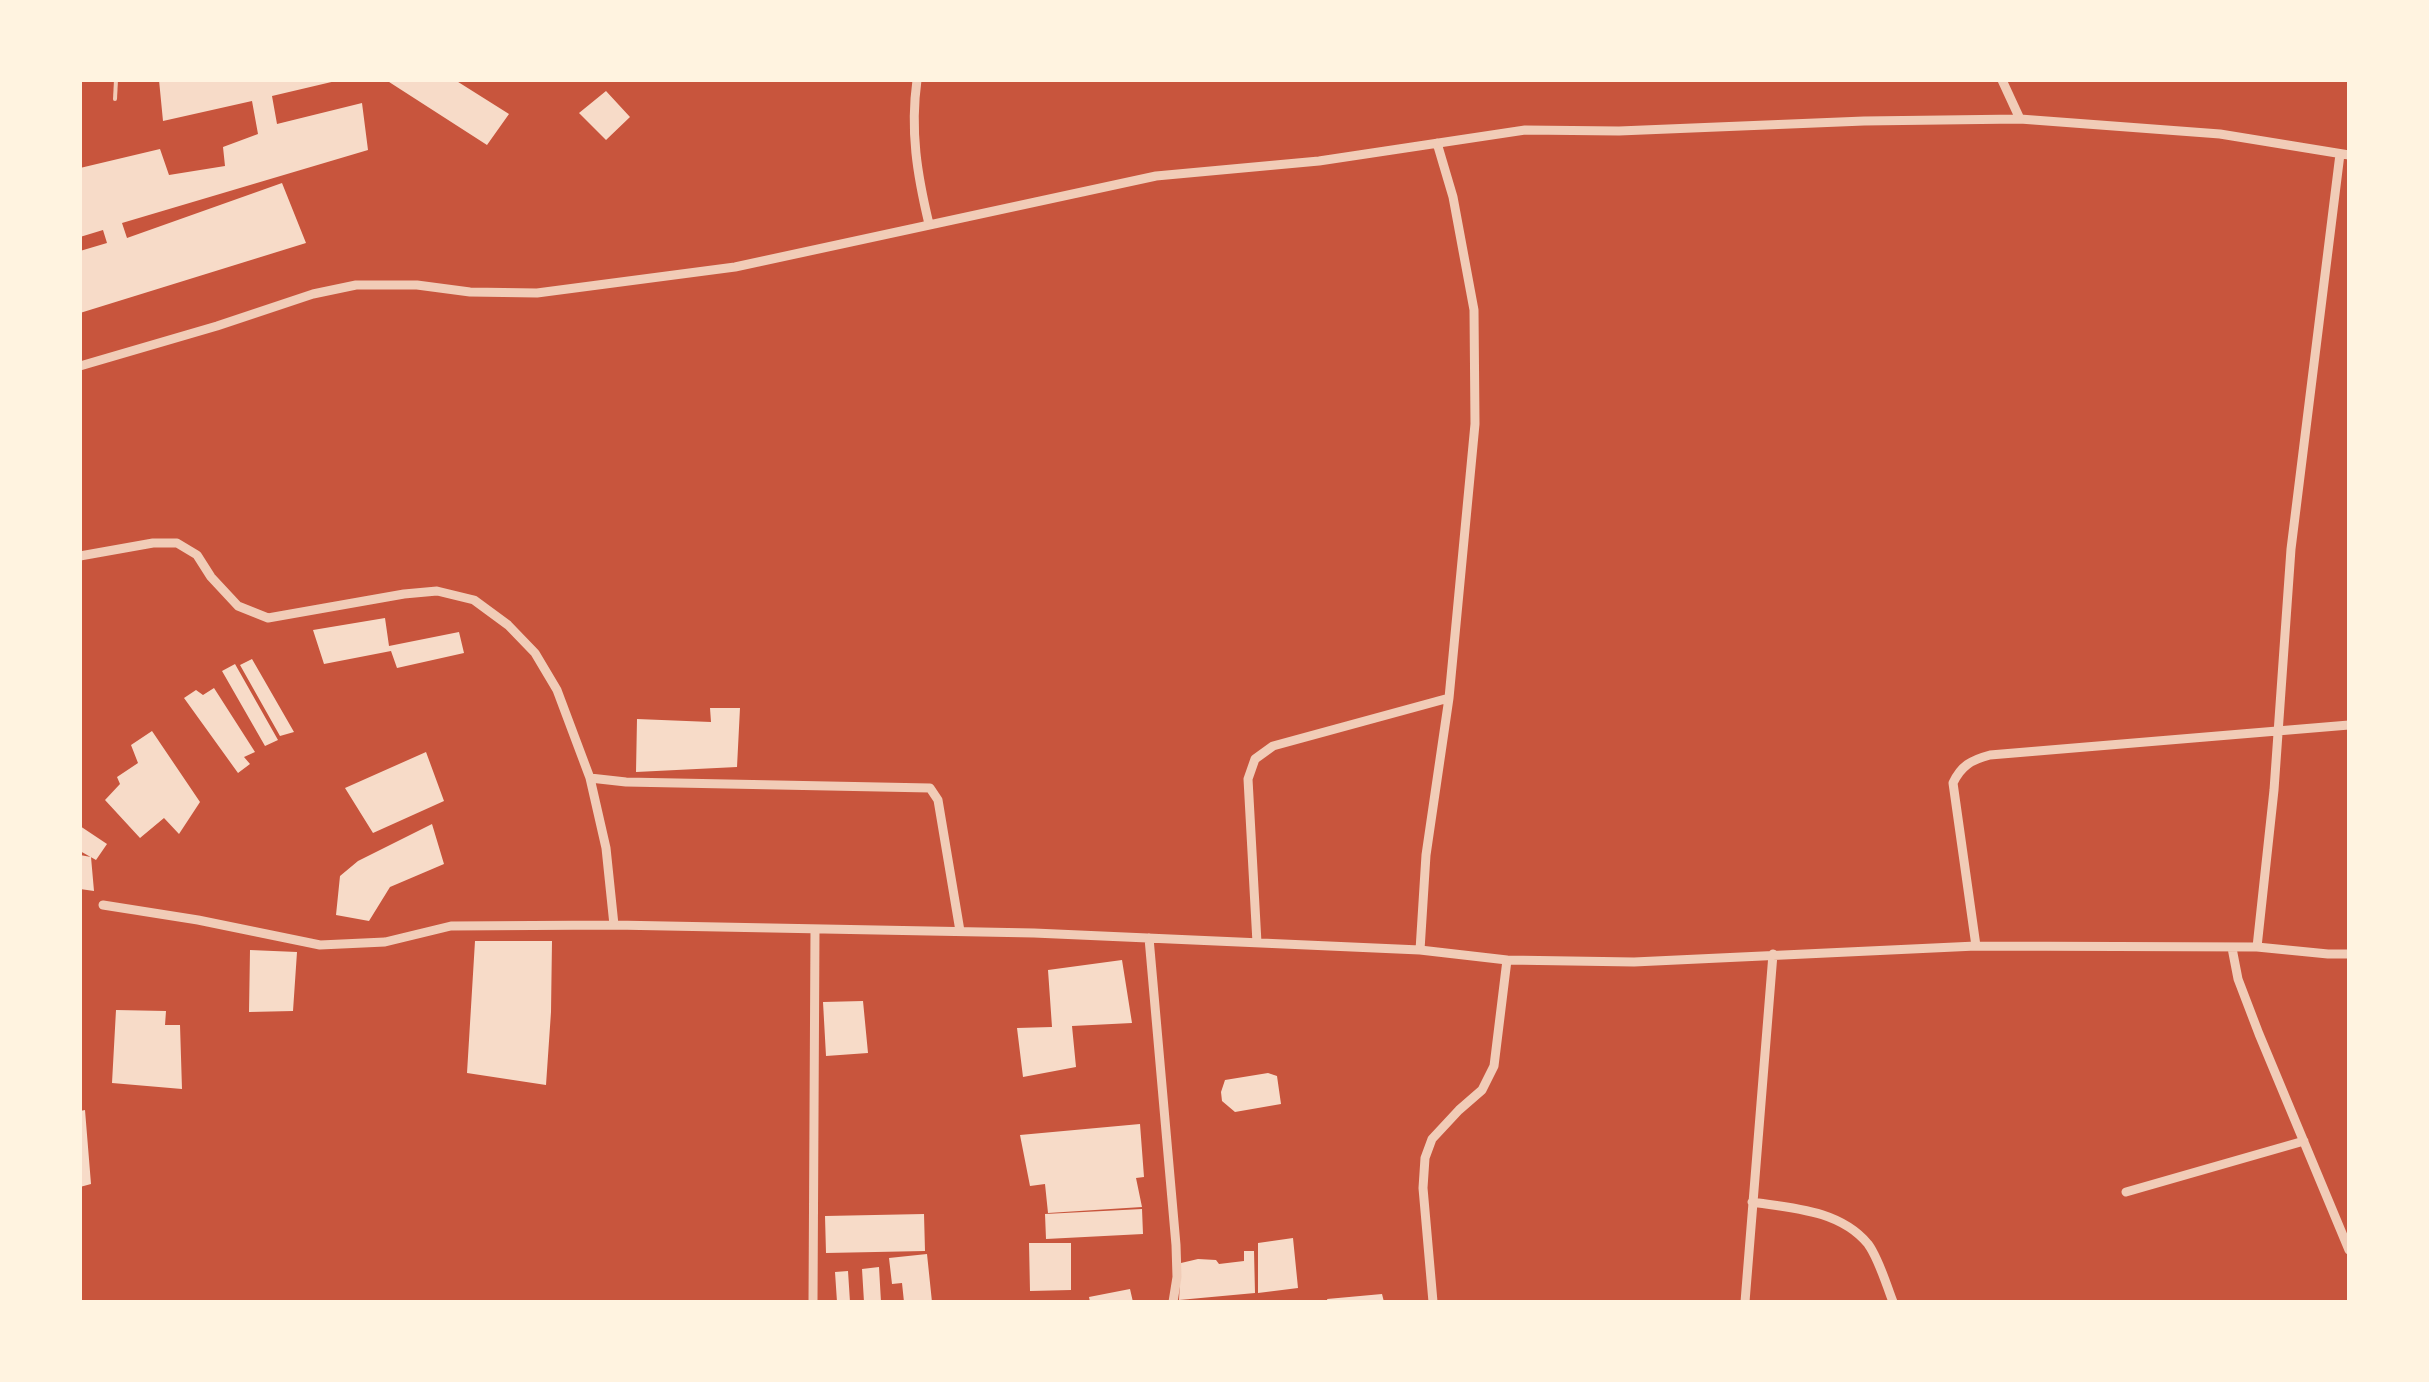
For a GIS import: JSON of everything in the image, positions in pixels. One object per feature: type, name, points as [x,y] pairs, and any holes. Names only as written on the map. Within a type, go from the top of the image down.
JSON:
[{"type":"street","points":[[917,80],[916,172],[929,224]]},
{"type":"street","points":[[2002,80],[2020,119]]},
{"type":"street","points":[[80,366],[312,294],[356,285],[537,293],[735,267],[1156,176],[1319,161],[1524,130],[1619,131],[2020,119],[2220,134],[2345,155],[2291,549],[2257,948]]},
{"type":"street","points":[[1420,950],[1426,855],[1449,698],[1475,424],[1474,310],[1453,198],[1437,143]]},
{"type":"street","points":[[80,556],[154,543],[177,543],[197,555],[238,606],[268,618],[404,594],[437,592],[474,600],[508,625],[536,653],[556,690],[590,778],[606,848],[614,925]]},
{"type":"street","points":[[1256,943],[1248,779],[1255,759],[1272,746],[1449,698]]},
{"type":"street","points":[[1976,946],[1952,783],[1960,768],[1975,759],[2349,725]]},
{"type":"street","points":[[590,778],[930,788],[938,800],[960,931]]},
{"type":"street","points":[[102,905],[320,945],[384,942],[451,926],[614,925],[1149,938],[1420,950],[1506,960],[1634,962],[1976,946],[2257,948],[2349,954]]},
{"type":"street","points":[[812,1302],[815,929]]},
{"type":"street","points":[[1149,938],[1176,1245],[1174,1302]]},
{"type":"street","points":[[2232,948],[2238,979],[2349,1250]]},
{"type":"street","points":[[1746,1302],[1773,954]]},
{"type":"street","points":[[1434,1302],[1423,1188],[1425,1158],[1432,1139],[1482,1090],[1494,1066],[1506,960]]},
{"type":"street","points":[[2126,1192],[2304,1141]]},
{"type":"street","points":[[1752,1202],[1815,1212],[1850,1228],[1870,1246],[1893,1302]]},
{"type":"lane","points":[[115,99],[116,80]]},
{"type":"building","points":[[159,80],[340,80],[272,96],[277,124],[362,103],[368,150],[122,223],[127,238],[282,183],[306,243],[80,313],[80,251],[107,243],[103,230],[80,237],[80,168],[160,149],[169,175],[225,166],[223,147],[258,134],[252,101],[163,121]]},
{"type":"building","points":[[386,80],[455,80],[509,114],[487,145]]},
{"type":"building","points":[[606,91],[630,117],[606,140],[579,113]]},
{"type":"building","points":[[385,618],[389,646],[459,632],[464,653],[397,668],[391,651],[324,664],[313,630]]},
{"type":"building","points":[[252,659],[294,732],[280,736],[240,665]]},
{"type":"building","points":[[235,664],[278,740],[265,746],[222,671]]},
{"type":"building","points":[[214,688],[255,752],[244,757],[250,764],[238,773],[184,698],[196,690],[203,695]]},
{"type":"building","points":[[710,708],[740,708],[737,767],[636,772],[637,719],[711,722]]},
{"type":"building","points":[[152,731],[200,802],[179,834],[164,818],[140,838],[105,800],[120,784],[117,777],[138,763],[131,745]]},
{"type":"building","points":[[426,752],[444,801],[373,833],[345,788]]},
{"type":"building","points":[[432,824],[444,864],[390,887],[369,921],[336,915],[340,876],[358,861]]},
{"type":"building","points":[[80,826],[107,844],[96,860],[80,851]]},
{"type":"building","points":[[80,855],[91,857],[94,891],[80,889]]},
{"type":"building","points":[[475,941],[552,941],[546,1085],[467,1073]]},
{"type":"building","points":[[250,950],[297,952],[293,1011],[249,1012]]},
{"type":"building","points":[[1122,960],[1132,1023],[1072,1026],[1076,1067],[1023,1077],[1017,1028],[1052,1027],[1048,970]]},
{"type":"building","points":[[863,1001],[868,1053],[826,1056],[823,1002]]},
{"type":"building","points":[[116,1010],[166,1011],[165,1025],[180,1025],[182,1089],[112,1083]]},
{"type":"building","points":[[1268,1073],[1277,1076],[1281,1104],[1235,1112],[1222,1101],[1225,1080]]},
{"type":"building","points":[[85,1110],[91,1184],[80,1187],[80,1111]]},
{"type":"building","points":[[1140,1124],[1144,1177],[1136,1178],[1142,1207],[1048,1213],[1045,1184],[1030,1186],[1020,1135]]},
{"type":"building","points":[[1142,1209],[1143,1234],[1046,1239],[1045,1214]]},
{"type":"building","points":[[924,1214],[925,1251],[826,1253],[825,1216]]},
{"type":"building","points":[[1293,1238],[1298,1288],[1258,1293],[1258,1243]]},
{"type":"building","points":[[1029,1243],[1071,1243],[1071,1290],[1030,1291]]},
{"type":"building","points":[[1244,1251],[1254,1251],[1255,1293],[1179,1300],[1181,1263],[1198,1259],[1216,1260],[1219,1264],[1244,1261]]},
{"type":"building","points":[[927,1254],[932,1302],[904,1302],[902,1283],[892,1284],[889,1258]]},
{"type":"building","points":[[879,1267],[881,1302],[864,1302],[862,1269]]},
{"type":"building","points":[[848,1271],[850,1302],[837,1302],[835,1272]]},
{"type":"building","points":[[1130,1289],[1133,1302],[1090,1302],[1089,1297]]},
{"type":"building","points":[[1382,1294],[1384,1302],[1327,1299]]}]
